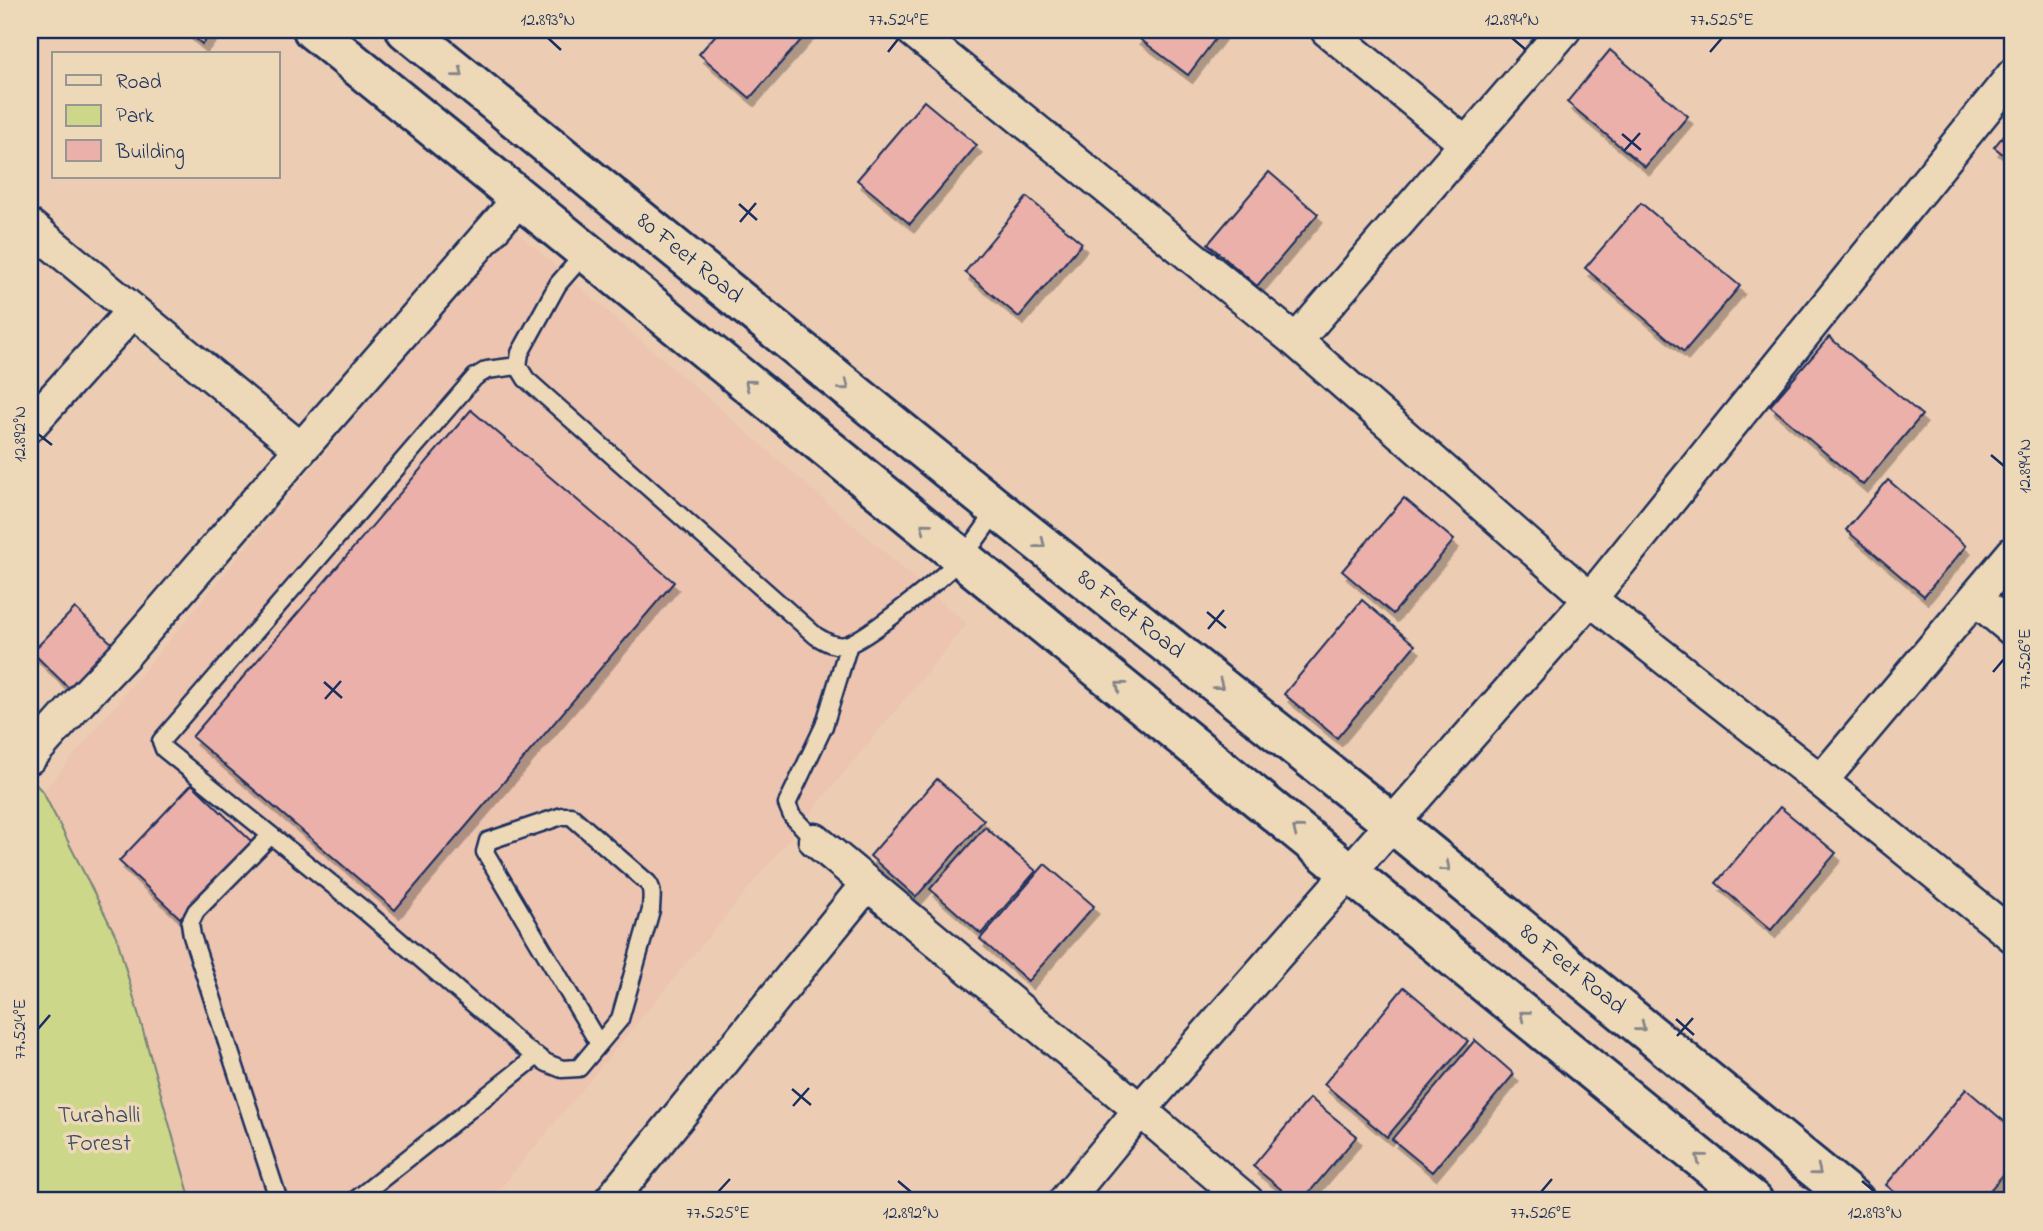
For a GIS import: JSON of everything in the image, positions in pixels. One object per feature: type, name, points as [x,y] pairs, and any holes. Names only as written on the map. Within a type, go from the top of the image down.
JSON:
[{"type":"main road","points":[[313,30],[1753,1201]]},
{"type":"main road","name":"80 Feet Road","points":[[405,30],[997,509],[1394,824],[1855,1201]]},
{"type":"street","points":[[912,30],[1296,341],[1590,599],[2013,936]]},
{"type":"street","points":[[1327,30],[1466,144]]},
{"type":"street","points":[[1296,341],[1564,30]]},
{"type":"street","points":[[1065,1201],[1140,1110],[1590,599],[2013,75]]},
{"type":"street","points":[[30,757],[124,655],[519,199]]},
{"type":"street","points":[[30,226],[301,449]]},
{"type":"street","points":[[30,425],[133,311]]},
{"type":"street","points":[[1821,781],[2013,553]]},
{"type":"street","points":[[1975,598],[2013,630]]},
{"type":"street","points":[[815,840],[1247,1201]]},
{"type":"street","points":[[610,1201],[867,884]]},
{"type":"lane","points":[[586,251],[558,284],[520,353],[519,366],[526,379],[816,636],[831,645],[849,643],[864,637],[962,557],[997,509]]},
{"type":"lane","points":[[519,366],[487,370],[475,377],[161,741],[164,749],[365,911],[537,1056],[562,1069],[571,1070],[579,1068],[620,1019],[651,910],[652,887],[571,816],[562,816],[488,841],[485,852],[599,1044]]},
{"type":"lane","points":[[815,840],[792,816],[787,804],[824,726],[849,643]]},
{"type":"lane","points":[[271,835],[196,911],[190,923],[191,936],[279,1201]]},
{"type":"lane","points":[[354,1201],[537,1056]]},
{"type":"shaded area","points":[[512,228],[967,624],[490,1201],[191,1201],[117,938],[43,792]]},
{"type":"green space","name":"Turahalli Forest","points":[[30,778],[43,792],[117,938],[191,1201],[30,1201]]},
{"type":"building","points":[[186,30],[215,30],[202,44]]},
{"type":"building","points":[[720,30],[810,30],[750,98],[699,54]]},
{"type":"building","points":[[1140,30],[1222,30],[1188,75],[1136,36]]},
{"type":"building","points":[[1610,50],[1688,116],[1645,167],[1567,102]]},
{"type":"building","points":[[924,101],[977,145],[910,224],[857,180]]},
{"type":"building","points":[[2013,124],[2013,162],[1994,147]]},
{"type":"building","points":[[1269,172],[1318,214],[1257,286],[1208,244]]},
{"type":"building","points":[[1027,197],[1082,243],[1019,317],[965,272]]},
{"type":"building","points":[[1641,203],[1740,286],[1684,352],[1585,268]]},
{"type":"building","points":[[1829,337],[1922,415],[1863,485],[1770,406]]},
{"type":"building","points":[[471,410],[674,582],[395,910],[192,737]]},
{"type":"building","points":[[1888,480],[1966,546],[1924,596],[1846,530]]},
{"type":"building","points":[[1404,498],[1454,540],[1393,614],[1342,571]]},
{"type":"building","points":[[1362,600],[1415,645],[1337,738],[1284,694]]},
{"type":"building","points":[[75,608],[124,655],[81,700],[32,652]]},
{"type":"building","points":[[937,779],[984,820],[916,897],[870,856]]},
{"type":"building","points":[[192,784],[252,842],[180,918],[119,861]]},
{"type":"building","points":[[1780,807],[1836,853],[1771,930],[1716,883]]},
{"type":"building","points":[[985,827],[1036,871],[981,934],[930,889]]},
{"type":"building","points":[[1045,864],[1094,906],[1028,981],[980,939]]},
{"type":"building","points":[[1404,987],[1468,1041],[1387,1137],[1324,1084]]},
{"type":"building","points":[[1475,1040],[1514,1074],[1432,1172],[1392,1139]]},
{"type":"building","points":[[1966,1089],[2013,1129],[2013,1163],[1981,1201],[1905,1201],[1886,1185]]},
{"type":"building","points":[[1310,1098],[1357,1136],[1302,1201],[1295,1201],[1253,1166]]}]
